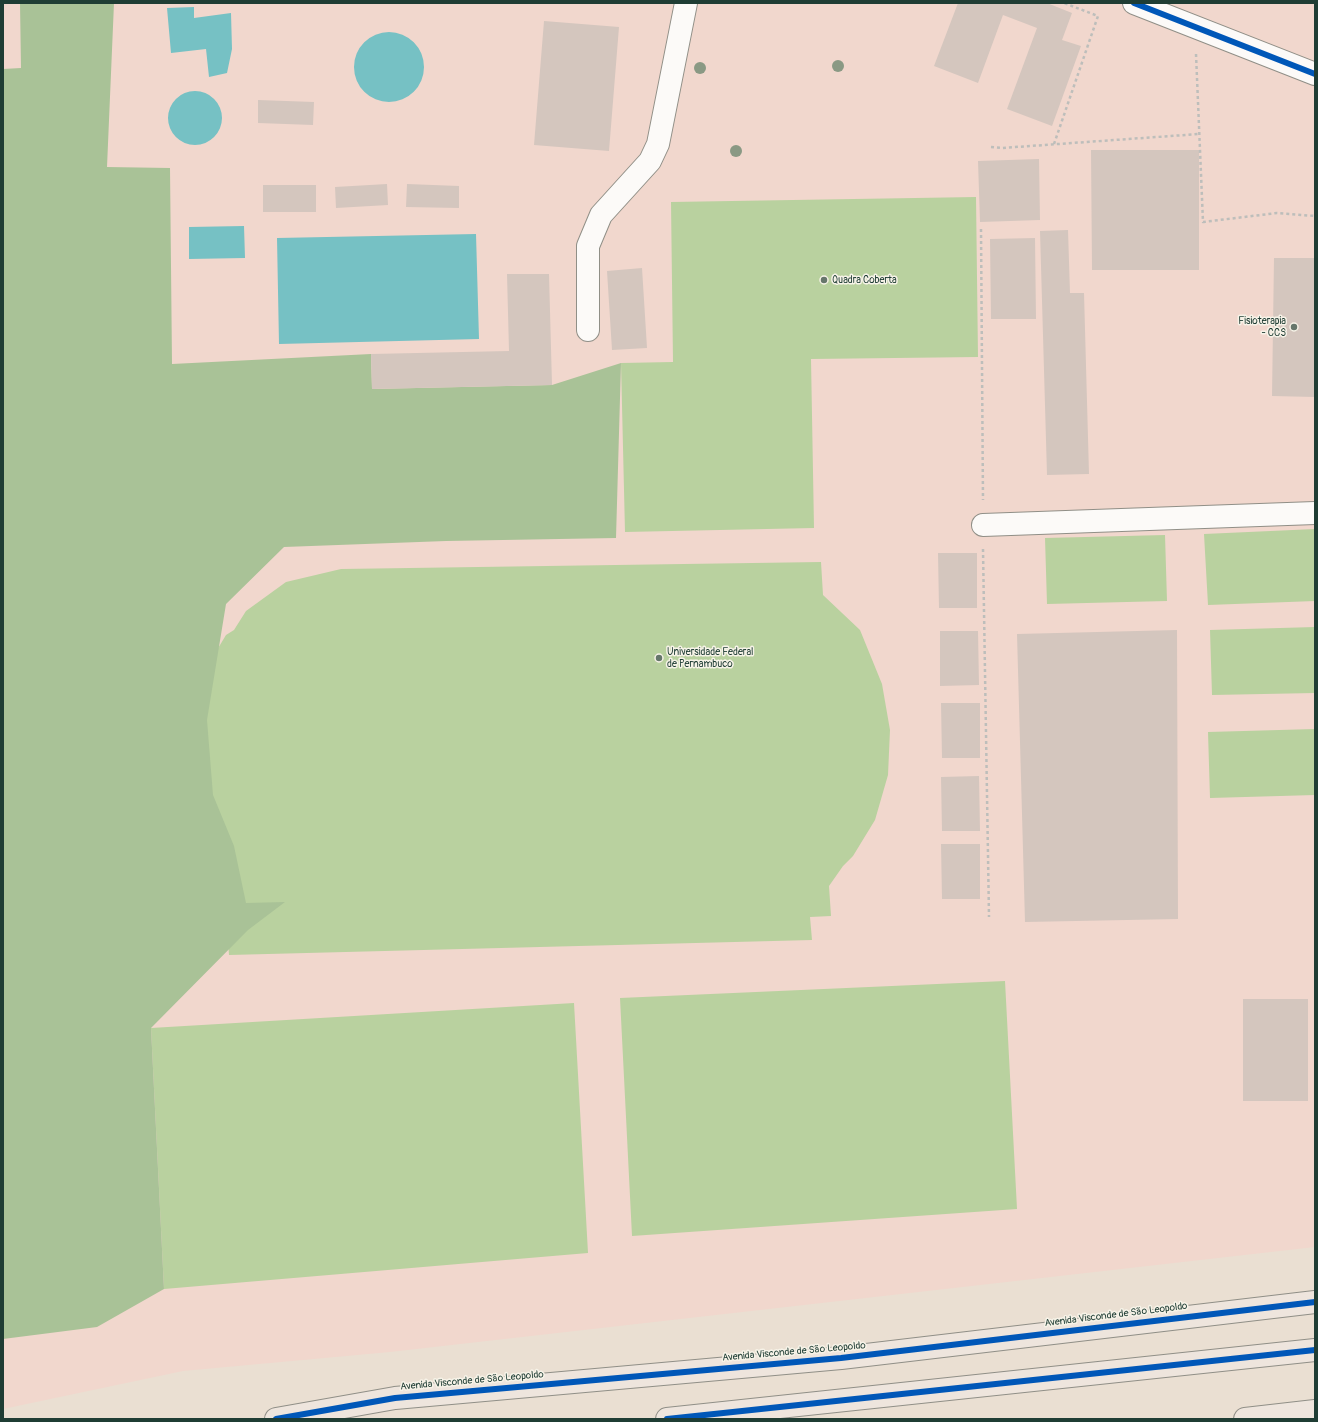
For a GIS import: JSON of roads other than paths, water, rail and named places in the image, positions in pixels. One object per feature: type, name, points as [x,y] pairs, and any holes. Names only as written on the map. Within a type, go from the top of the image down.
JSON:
[{"type":"main road","name":"Avenida Visconde de São Leopoldo","points":[[276,1419],[395,1398],[841,1358],[1315,1302]]},
{"type":"main road","points":[[667,1419],[1315,1350]]},
{"type":"main road","points":[[1245,1419],[1315,1411]]},
{"type":"street","points":[[588,330],[588,246],[601,215],[650,162],[658,144],[686,3]]},
{"type":"street","points":[[1134,3],[1315,74]]},
{"type":"street","points":[[983,525],[1315,514]]},
{"type":"water","points":[[194,7],[194,18],[231,13],[232,49],[227,73],[209,77],[206,49],[171,53],[167,8]]},
{"type":"water","points":[[382,32],[396,32],[409,38],[418,47],[422,53],[424,67],[422,81],[414,92],[403,100],[396,102],[382,102],[375,100],[364,92],[356,81],[354,74],[354,60],[356,53],[364,42],[375,34]]},
{"type":"water","points":[[195,91],[205,93],[214,99],[220,108],[222,118],[220,128],[214,137],[205,143],[195,145],[185,143],[176,137],[170,128],[168,118],[170,108],[176,99],[185,93]]},
{"type":"water","points":[[244,226],[245,258],[189,259],[189,227]]},
{"type":"water","points":[[476,234],[479,339],[279,344],[277,238]]},
{"type":"place","name":"Quadra Coberta","points":[[824,280]]},
{"type":"place","name":"Fisioterapia - CCS","points":[[1294,327]]},
{"type":"place","name":"Universidade Federal de Pernambuco","points":[[659,658]]}]
